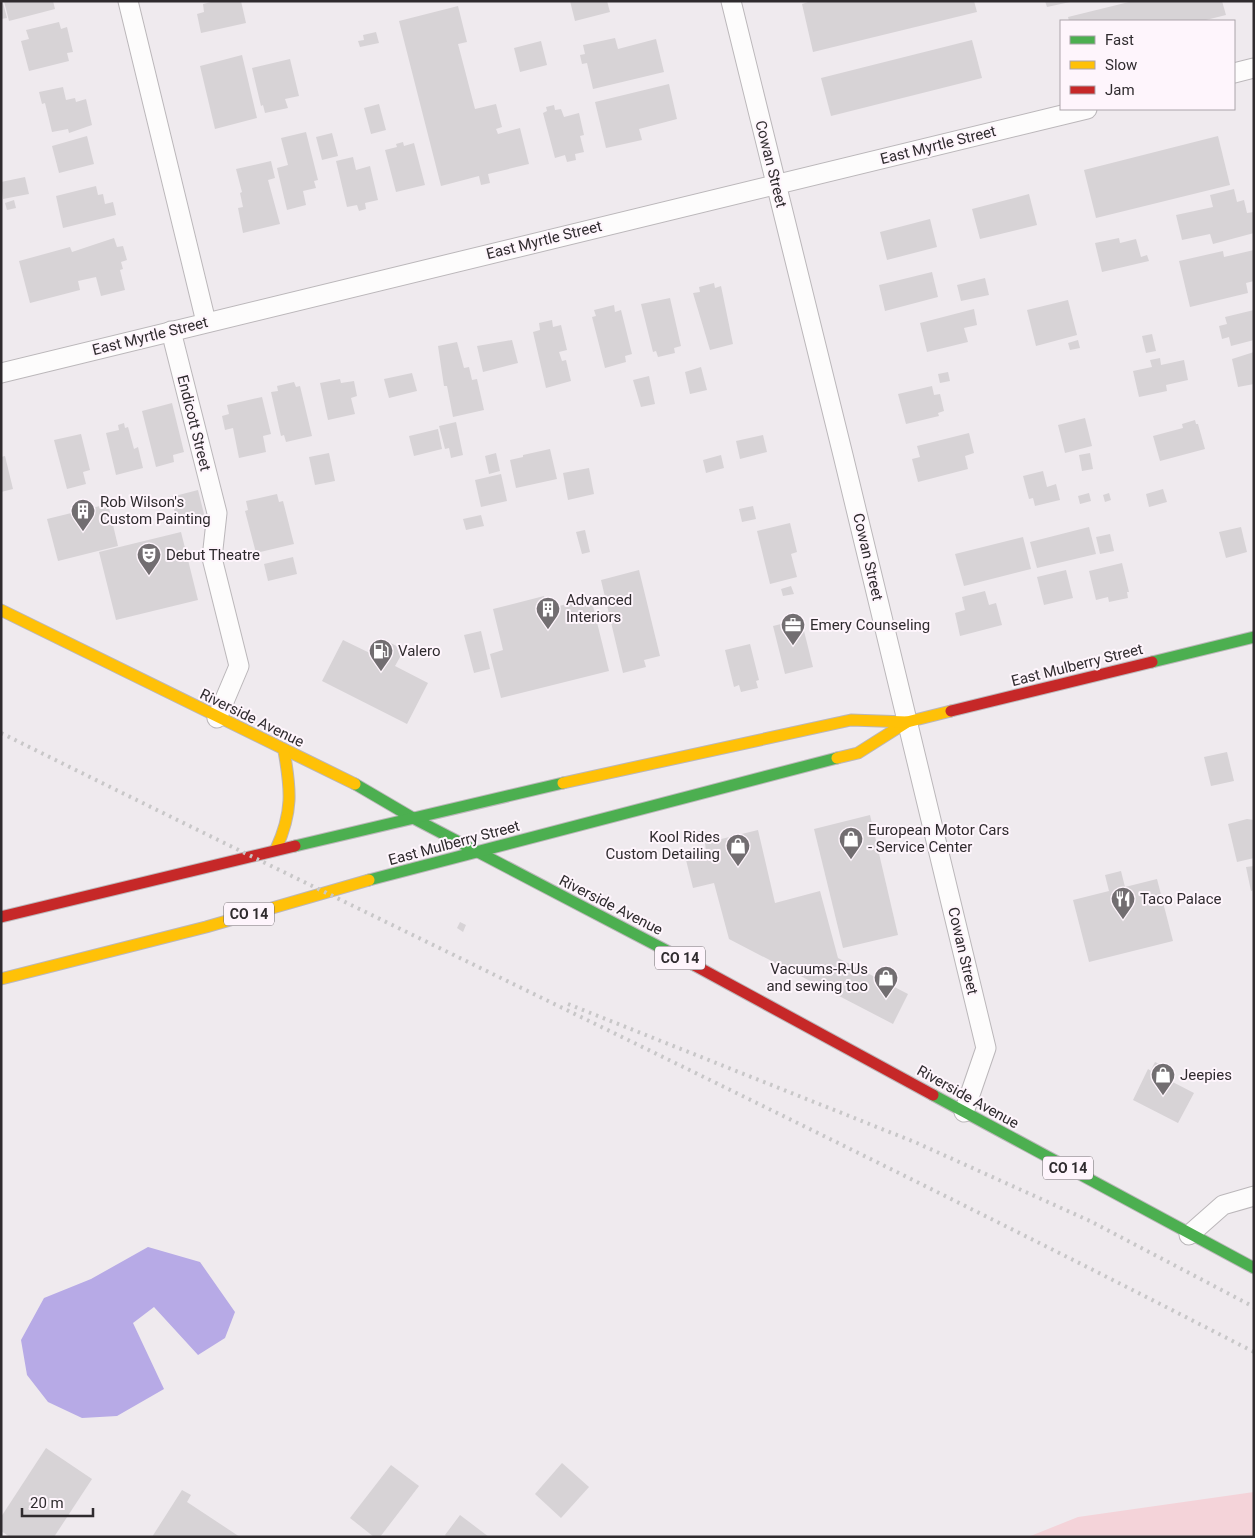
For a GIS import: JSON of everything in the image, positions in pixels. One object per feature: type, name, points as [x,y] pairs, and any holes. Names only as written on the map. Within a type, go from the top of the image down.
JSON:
[{"type":"main road","name":"Riverside Avenue","points":[[1,610],[358,786],[413,818],[634,933],[1189,1235],[1254,1268]]},
{"type":"main road","name":"East Mulberry Street","points":[[1,917],[276,849],[498,797],[851,720],[907,722],[1254,637]]},
{"type":"main road","name":"East Mulberry Street","points":[[1,979],[206,927],[321,892],[858,753],[907,722]]},
{"type":"main road","points":[[276,849],[285,831],[292,807],[284,751]]},
{"type":"street","points":[[128,1],[206,322]]},
{"type":"street","name":"Cowan Street","points":[[731,1],[986,1048],[964,1112]]},
{"type":"street","points":[[1235,73],[1254,68]]},
{"type":"street","name":"East Myrtle Street","points":[[1,373],[1083,110]]},
{"type":"street","name":"Endicott Street","points":[[171,331],[217,513],[212,558],[239,666],[217,718]]},
{"type":"street","points":[[1189,1235],[1223,1205],[1254,1196]]},
{"type":"shaded area","points":[[148,1247],[200,1262],[235,1312],[225,1338],[198,1355],[154,1307],[133,1323],[164,1389],[117,1416],[82,1418],[48,1402],[27,1375],[21,1340],[44,1298],[91,1279]]},
{"type":"shaded area","points":[[1254,1492],[1254,1537],[1028,1537],[1078,1517]]},
{"type":"building","points":[[4,1],[53,1],[55,9],[9,21]]},
{"type":"building","points":[[215,1],[241,1],[246,23],[201,33],[197,14],[204,12],[203,4]]},
{"type":"building","points":[[570,1],[607,1],[610,12],[575,21]]},
{"type":"building","points":[[811,1],[974,1],[977,12],[813,52],[802,4]]},
{"type":"building","points":[[1045,1],[1070,1],[1070,2],[1047,7]]},
{"type":"building","points":[[1133,1],[1222,1],[1226,15],[1206,20],[1069,20],[1068,17]]},
{"type":"building","points":[[3,3],[7,18],[1,19],[1,4]]},
{"type":"building","points":[[458,6],[467,42],[458,44],[475,109],[496,104],[502,127],[496,129],[498,134],[520,128],[529,164],[488,174],[490,183],[481,185],[479,176],[441,186],[399,21]]},
{"type":"building","points":[[59,22],[61,29],[67,27],[73,52],[67,53],[69,61],[29,71],[21,41],[29,39],[26,30]]},
{"type":"building","points":[[376,32],[379,43],[360,47],[358,41],[364,40],[363,35]]},
{"type":"building","points":[[615,38],[618,49],[656,39],[664,72],[593,89],[587,63],[582,64],[580,55],[585,54],[583,45]]},
{"type":"building","points":[[972,40],[982,78],[831,116],[821,78]]},
{"type":"building","points":[[541,41],[547,65],[520,72],[514,48]]},
{"type":"building","points":[[242,55],[257,118],[215,129],[200,66]]},
{"type":"building","points":[[290,59],[299,96],[285,99],[288,108],[265,113],[263,105],[261,106],[252,68]]},
{"type":"building","points":[[669,84],[677,119],[639,129],[642,140],[606,148],[595,102]]},
{"type":"building","points":[[63,87],[66,100],[75,98],[76,102],[86,99],[92,125],[69,133],[68,129],[52,132],[45,103],[42,104],[39,92]]},
{"type":"building","points":[[379,104],[386,130],[371,134],[364,108]]},
{"type":"building","points":[[554,105],[555,110],[561,109],[564,117],[579,113],[584,135],[580,136],[584,152],[575,154],[576,160],[567,162],[565,155],[555,158],[543,113],[547,111],[546,107]]},
{"type":"building","points":[[306,132],[318,180],[314,181],[316,188],[303,191],[306,205],[287,210],[277,168],[288,165],[281,138]]},
{"type":"building","points":[[332,133],[338,156],[322,160],[316,137]]},
{"type":"building","points":[[87,136],[94,164],[59,173],[52,146]]},
{"type":"building","points":[[1218,136],[1230,185],[1096,218],[1084,170]]},
{"type":"building","points":[[403,142],[404,146],[414,143],[425,185],[396,192],[385,150],[397,147],[396,144]]},
{"type":"building","points":[[353,157],[356,170],[370,166],[378,200],[365,203],[366,209],[359,211],[357,205],[347,207],[336,161]]},
{"type":"building","points":[[271,161],[275,178],[268,180],[280,224],[243,233],[238,208],[243,207],[240,193],[242,192],[236,169]]},
{"type":"building","points":[[25,177],[29,194],[3,199],[1,182]]},
{"type":"building","points":[[96,186],[98,195],[103,194],[105,204],[113,202],[116,215],[63,228],[56,196]]},
{"type":"building","points":[[1234,189],[1237,202],[1244,200],[1247,213],[1254,212],[1254,233],[1213,244],[1210,234],[1182,240],[1176,215],[1213,207],[1210,195]]},
{"type":"building","points":[[1029,194],[1037,225],[980,239],[972,209]]},
{"type":"building","points":[[14,200],[16,208],[7,210],[5,203]]},
{"type":"building","points":[[930,219],[937,247],[887,260],[880,232]]},
{"type":"building","points":[[114,238],[117,247],[123,246],[127,260],[121,262],[123,269],[120,270],[125,290],[101,296],[96,277],[78,281],[80,290],[30,303],[19,261],[70,247],[72,252]]},
{"type":"building","points":[[1119,238],[1120,243],[1136,239],[1141,257],[1147,255],[1149,261],[1102,272],[1095,243]]},
{"type":"building","points":[[1254,250],[1254,281],[1246,283],[1248,293],[1190,307],[1179,261],[1223,251],[1224,257]]},
{"type":"building","points":[[932,272],[938,297],[885,311],[879,285]]},
{"type":"building","points":[[985,278],[989,295],[961,301],[957,285]]},
{"type":"building","points":[[714,283],[715,288],[721,286],[733,344],[710,350],[693,293],[700,292],[699,287]]},
{"type":"building","points":[[670,298],[681,346],[674,348],[675,353],[658,357],[656,351],[653,352],[641,304]]},
{"type":"building","points":[[1068,300],[1077,335],[1036,346],[1027,310]]},
{"type":"building","points":[[614,305],[615,312],[621,310],[632,354],[625,356],[626,362],[605,368],[592,317],[596,316],[594,310]]},
{"type":"building","points":[[974,309],[977,325],[964,328],[968,342],[927,352],[920,323]]},
{"type":"building","points":[[1254,310],[1254,340],[1231,346],[1229,337],[1222,339],[1219,326],[1227,324],[1225,317]]},
{"type":"building","points":[[552,320],[553,327],[561,325],[567,350],[559,352],[562,361],[566,360],[571,381],[546,388],[533,332],[540,330],[539,323]]},
{"type":"building","points":[[1152,334],[1156,351],[1146,353],[1142,336]]},
{"type":"building","points":[[512,340],[518,363],[483,372],[477,346]]},
{"type":"building","points":[[1078,340],[1080,348],[1070,350],[1068,343]]},
{"type":"building","points":[[457,342],[464,368],[469,367],[472,380],[477,379],[484,410],[453,417],[447,386],[444,386],[438,346]]},
{"type":"building","points":[[1254,352],[1254,384],[1238,387],[1232,359]]},
{"type":"building","points":[[1160,358],[1161,365],[1184,360],[1188,380],[1166,385],[1167,391],[1139,397],[1133,371],[1152,367],[1150,360]]},
{"type":"building","points":[[701,367],[707,390],[690,394],[685,372]]},
{"type":"building","points":[[948,372],[950,381],[940,383],[938,374]]},
{"type":"building","points":[[412,373],[417,391],[389,398],[384,379]]},
{"type":"building","points":[[649,376],[655,404],[641,407],[633,380]]},
{"type":"building","points":[[340,379],[341,383],[354,381],[357,396],[351,398],[355,414],[328,420],[320,383]]},
{"type":"building","points":[[294,382],[296,387],[300,386],[312,436],[286,442],[284,435],[281,436],[271,392],[278,391],[277,386]]},
{"type":"building","points":[[932,386],[934,395],[940,394],[944,411],[938,413],[939,416],[906,424],[898,394]]},
{"type":"building","points":[[262,397],[271,434],[263,436],[266,452],[239,458],[233,428],[225,430],[222,416],[229,414],[227,405]]},
{"type":"building","points":[[172,403],[184,452],[173,455],[174,462],[156,467],[142,411]]},
{"type":"building","points":[[1085,418],[1092,446],[1065,453],[1058,425]]},
{"type":"building","points":[[1195,420],[1196,424],[1198,424],[1205,449],[1160,461],[1153,436],[1183,428],[1182,424]]},
{"type":"building","points":[[456,422],[463,455],[451,458],[449,448],[445,449],[439,426]]},
{"type":"building","points":[[124,423],[125,428],[128,427],[134,449],[138,447],[143,468],[116,475],[106,433],[119,430],[118,425]]},
{"type":"building","points":[[438,429],[442,449],[414,456],[409,436]]},
{"type":"building","points":[[969,433],[974,453],[965,456],[968,469],[918,482],[912,459],[920,457],[917,446]]},
{"type":"building","points":[[81,434],[90,470],[83,472],[86,484],[67,489],[54,440]]},
{"type":"building","points":[[763,435],[767,452],[740,459],[736,441]]},
{"type":"building","points":[[550,449],[557,479],[516,488],[510,460]]},
{"type":"building","points":[[329,453],[335,481],[315,485],[309,457]]},
{"type":"building","points":[[496,453],[500,471],[489,474],[485,456]]},
{"type":"building","points":[[1090,453],[1093,469],[1082,471],[1079,455]]},
{"type":"building","points":[[721,455],[724,468],[706,473],[703,460]]},
{"type":"building","points":[[5,456],[13,489],[1,492],[1,457]]},
{"type":"building","points":[[589,468],[594,494],[568,500],[563,473]]},
{"type":"building","points":[[1043,471],[1047,487],[1056,484],[1060,500],[1035,506],[1033,498],[1029,499],[1023,476]]},
{"type":"building","points":[[501,474],[507,501],[481,507],[475,480]]},
{"type":"building","points":[[1163,489],[1167,502],[1149,507],[1146,494]]},
{"type":"building","points":[[198,490],[205,518],[178,525],[171,497]]},
{"type":"building","points":[[1089,493],[1091,501],[1080,504],[1078,496]]},
{"type":"building","points":[[1109,493],[1111,500],[1105,502],[1103,495]]},
{"type":"building","points":[[277,494],[279,502],[283,501],[294,544],[256,553],[245,511],[248,510],[246,501]]},
{"type":"building","name":"Rob Wilson's Custom Painting","points":[[108,504],[118,546],[58,561],[47,519]]},
{"type":"building","points":[[753,506],[756,519],[742,522],[739,509]]},
{"type":"building","points":[[481,515],[484,526],[466,530],[463,519]]},
{"type":"building","points":[[790,523],[797,552],[791,554],[797,577],[770,584],[757,531]]},
{"type":"building","points":[[1089,527],[1096,554],[1037,568],[1030,542]]},
{"type":"building","points":[[1241,527],[1247,552],[1226,558],[1219,532]]},
{"type":"building","points":[[585,530],[590,552],[582,554],[576,532]]},
{"type":"building","name":"Debut Theatre","points":[[181,532],[198,600],[116,620],[99,552]]},
{"type":"building","points":[[1110,534],[1114,551],[1100,554],[1096,537]]},
{"type":"building","points":[[1023,537],[1031,569],[964,586],[955,554]]},
{"type":"building","points":[[293,557],[297,574],[268,581],[264,564]]},
{"type":"building","points":[[1122,563],[1129,592],[1127,592],[1128,598],[1109,602],[1108,597],[1096,600],[1089,571]]},
{"type":"building","points":[[639,570],[660,656],[644,660],[646,667],[623,673],[601,580]]},
{"type":"building","points":[[1066,570],[1073,598],[1044,605],[1037,577]]},
{"type":"building","points":[[791,586],[794,594],[783,596],[781,589]]},
{"type":"building","points":[[985,591],[989,605],[996,603],[1002,625],[960,636],[955,613],[965,610],[962,597]]},
{"type":"building","name":"Advanced Interiors","points":[[544,596],[547,609],[591,598],[609,671],[501,698],[490,654],[503,650],[493,609]]},
{"type":"building","name":"Emery Counseling","points":[[801,619],[813,667],[785,674],[773,626]]},
{"type":"building","points":[[481,631],[490,669],[474,673],[464,635]]},
{"type":"building","points":[[343,640],[378,657],[387,641],[404,650],[395,666],[428,683],[407,724],[322,681]]},
{"type":"building","points":[[750,644],[759,680],[756,681],[758,688],[741,692],[739,685],[734,687],[725,650]]},
{"type":"building","points":[[1227,752],[1234,781],[1211,786],[1204,757]]},
{"type":"building","name":"European Motor Cars - Service Center","points":[[870,815],[898,935],[843,948],[814,829]]},
{"type":"building","points":[[1247,819],[1254,820],[1254,858],[1237,862],[1228,824]]},
{"type":"building","points":[[758,830],[775,903],[820,891],[838,958],[908,994],[893,1024],[729,939],[714,883],[693,888],[685,856],[706,851],[705,843]]},
{"type":"building","points":[[1254,866],[1254,890],[1251,891],[1246,867]]},
{"type":"building","name":"Taco Palace","points":[[1121,871],[1125,887],[1157,879],[1173,941],[1089,962],[1073,900],[1109,891],[1105,875]]},
{"type":"building","points":[[460,922],[466,925],[463,932],[457,928]]},
{"type":"building","name":"Jeepies","points":[[1155,1062],[1166,1067],[1161,1076],[1194,1093],[1178,1123],[1133,1100],[1148,1069],[1156,1074],[1151,1070]]},
{"type":"building","points":[[46,1448],[92,1479],[54,1537],[10,1537],[1,1531],[1,1517]]},
{"type":"building","points":[[562,1463],[589,1487],[561,1518],[535,1494]]},
{"type":"building","points":[[391,1465],[419,1486],[380,1537],[374,1537],[350,1518]]},
{"type":"building","points":[[182,1490],[191,1495],[187,1502],[240,1537],[152,1537]]},
{"type":"building","points":[[460,1515],[489,1537],[447,1537],[445,1535]]},
{"type":"railway","points":[[1,733],[786,1117],[1254,1352]]},
{"type":"railway","points":[[568,1004],[917,1143],[1090,1221],[1254,1307]]},
{"type":"traffic: fast","points":[[1152,662],[1254,637]]},
{"type":"traffic: fast","points":[[369,880],[837,758]]},
{"type":"traffic: fast","points":[[295,846],[563,783]]},
{"type":"traffic: fast","points":[[355,784],[413,818]]},
{"type":"traffic: fast","points":[[413,818],[694,965]]},
{"type":"traffic: fast","points":[[933,1095],[1254,1268]]},
{"type":"traffic: slow","points":[[1,610],[355,784]]},
{"type":"traffic: slow","points":[[563,783],[851,720],[907,722],[951,711]]},
{"type":"traffic: slow","points":[[837,758],[858,753],[907,722]]},
{"type":"traffic: slow","points":[[276,849],[282,836],[289,801],[284,751]]},
{"type":"traffic: slow","points":[[1,979],[206,927],[369,880]]},
{"type":"traffic: jam","points":[[951,711],[1152,662]]},
{"type":"traffic: jam","points":[[1,917],[295,846]]},
{"type":"traffic: jam","points":[[694,965],[933,1095]]},
{"type":"place","name":"Rob Wilson's Custom Painting","points":[[83,532]]},
{"type":"place","name":"Debut Theatre","points":[[149,576]]},
{"type":"place","name":"Advanced Interiors","points":[[548,630]]},
{"type":"place","name":"Emery Counseling","points":[[793,646]]},
{"type":"place","name":"Valero","points":[[381,672]]},
{"type":"place","name":"European Motor Cars - Service Center","points":[[851,860]]},
{"type":"place","name":"Kool Rides Custom Detailing","points":[[738,867]]},
{"type":"place","name":"Taco Palace","points":[[1123,920]]},
{"type":"place","name":"Vacuums-R-Us and sewing too","points":[[886,999]]},
{"type":"place","name":"Jeepies","points":[[1163,1096]]}]
